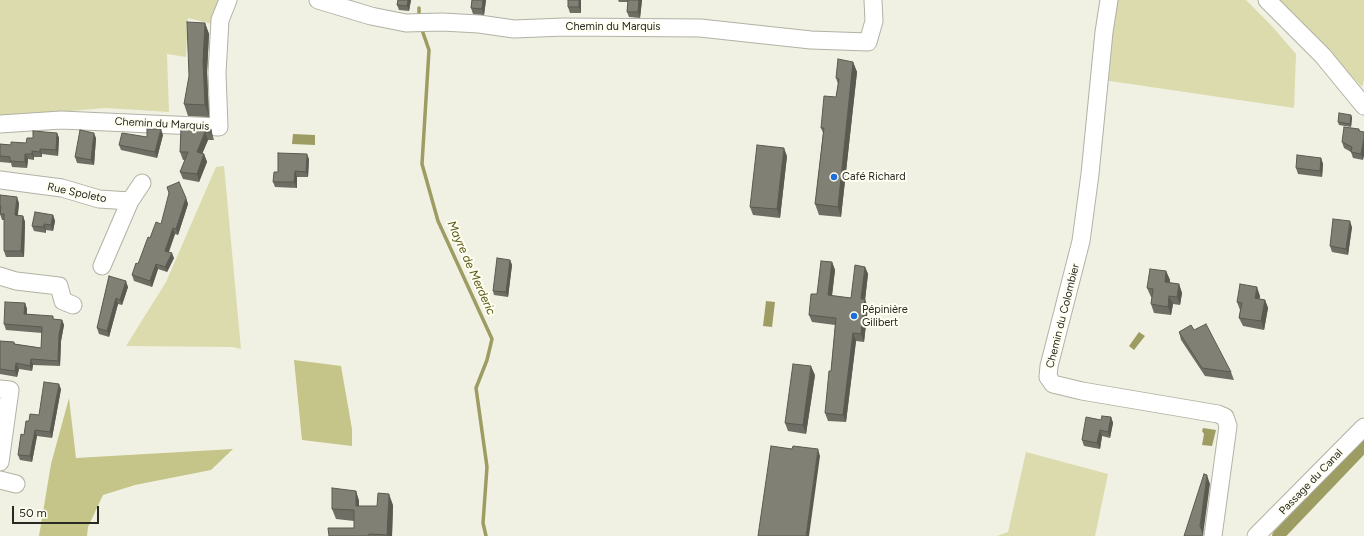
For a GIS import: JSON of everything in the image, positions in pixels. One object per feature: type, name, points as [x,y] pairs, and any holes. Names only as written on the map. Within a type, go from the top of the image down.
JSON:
[{"type":"street","name":"Chemin du Marquis","points":[[0,124],[61,120],[219,127],[217,73],[220,20],[228,0]]},
{"type":"street","name":"Chemin du Marquis","points":[[318,0],[371,16],[406,23],[479,24],[514,29],[564,27],[700,28],[812,40],[868,42],[874,20],[873,0]]},
{"type":"street","name":"Chemin du Colombier","points":[[1109,0],[1104,32],[1090,174],[1081,241],[1049,366],[1048,377],[1053,384],[1082,391],[1218,414],[1225,417],[1228,426],[1213,536]]},
{"type":"street","points":[[1267,0],[1323,56],[1364,106]]},
{"type":"street","name":"Rue Spoleto","points":[[0,180],[62,188],[99,199],[130,201]]},
{"type":"street","points":[[102,266],[130,201],[142,183]]},
{"type":"street","points":[[0,276],[16,281],[59,286],[64,301],[73,305]]},
{"type":"street","points":[[0,388],[10,390],[0,462]]},
{"type":"street","name":"Passage du Canal","points":[[1256,536],[1364,427]]},
{"type":"green space","points":[[0,0],[226,0],[216,25],[188,18],[186,57],[167,54],[169,112],[106,108],[0,117]]},
{"type":"green space","points":[[1113,0],[1246,0],[1270,24],[1296,54],[1294,108],[1103,80]]},
{"type":"green space","points":[[1279,0],[1364,0],[1364,80],[1362,87]]},
{"type":"green space","points":[[224,166],[241,349],[233,347],[126,346],[166,282],[216,167]]},
{"type":"green space","points":[[294,360],[341,366],[352,429],[352,446],[302,440]]},
{"type":"green space","points":[[69,398],[76,458],[233,449],[211,470],[135,485],[103,495],[88,527],[87,536],[39,536],[51,464]]},
{"type":"green space","points":[[1026,452],[1108,474],[1095,536],[997,536],[1008,532]]},
{"type":"shaded area","points":[[293,134],[315,135],[315,145],[292,144]]},
{"type":"shaded area","points":[[766,301],[775,302],[772,327],[763,326]]},
{"type":"shaded area","points":[[1139,332],[1145,336],[1134,350],[1129,346]]},
{"type":"shaded area","points":[[1203,428],[1216,430],[1212,446],[1202,445],[1204,434],[1202,431]]},
{"type":"building","points":[[398,0],[408,0],[407,6],[397,5]]},
{"type":"building","points":[[472,0],[483,0],[482,9],[471,8]]},
{"type":"building","points":[[568,0],[579,0],[579,7],[568,7]]},
{"type":"building","points":[[628,0],[639,0],[638,12],[627,12]]},
{"type":"building","points":[[187,22],[205,23],[203,61],[205,105],[184,104],[189,76]]},
{"type":"building","name":"Café Richard","points":[[838,59],[853,62],[838,207],[815,204],[824,128],[821,128],[824,96],[836,97],[839,79],[836,78]]},
{"type":"building","points":[[1339,113],[1351,115],[1350,124],[1338,122]]},
{"type":"building","points":[[1344,127],[1359,129],[1359,131],[1364,132],[1361,154],[1351,152],[1352,147],[1342,142]]},
{"type":"building","points":[[181,128],[211,129],[211,133],[205,132],[197,152],[204,154],[197,174],[180,172],[188,152],[180,152]]},
{"type":"building","points":[[147,129],[161,129],[155,152],[119,145],[122,133],[147,137]]},
{"type":"building","points":[[80,130],[94,133],[91,160],[75,157]]},
{"type":"building","points":[[33,131],[57,133],[56,150],[40,149],[40,152],[32,151],[32,154],[25,154],[25,162],[10,161],[10,157],[0,156],[0,144],[11,145],[11,142],[26,143],[27,138],[33,138]]},
{"type":"building","points":[[757,145],[784,148],[777,209],[750,207]]},
{"type":"building","points":[[278,153],[307,154],[306,172],[295,171],[294,182],[273,182],[274,172],[278,172]]},
{"type":"building","points":[[1297,155],[1321,158],[1320,171],[1296,168]]},
{"type":"building","points":[[179,182],[186,198],[176,229],[173,228],[165,251],[172,253],[165,267],[156,264],[150,281],[132,275],[136,263],[138,264],[148,237],[150,238],[156,222],[161,224],[169,193],[167,187]]},
{"type":"building","points":[[0,195],[17,197],[15,215],[23,216],[21,251],[4,251],[4,214],[0,214]]},
{"type":"building","points":[[35,212],[53,215],[51,225],[44,224],[44,227],[32,226]]},
{"type":"building","points":[[1333,219],[1350,221],[1346,249],[1330,246]]},
{"type":"building","points":[[497,258],[510,260],[506,292],[493,291]]},
{"type":"building","points":[[821,261],[832,262],[828,295],[851,298],[855,265],[865,267],[861,299],[865,299],[861,334],[853,333],[843,415],[825,413],[836,318],[809,315],[811,294],[817,294]]},
{"type":"building","points":[[1150,269],[1166,271],[1165,282],[1179,284],[1177,297],[1169,296],[1168,307],[1151,304],[1153,289],[1147,288]]},
{"type":"building","points":[[109,276],[126,281],[120,300],[116,298],[107,331],[97,328]]},
{"type":"building","points":[[1240,284],[1257,287],[1255,298],[1265,300],[1261,321],[1239,318],[1242,303],[1237,302]]},
{"type":"building","points":[[5,302],[25,303],[24,314],[53,316],[53,319],[62,320],[59,335],[58,361],[31,359],[30,366],[16,363],[15,371],[0,369],[0,341],[14,342],[14,344],[41,348],[42,327],[4,324]]},
{"type":"building","points":[[1206,324],[1231,372],[1202,368],[1179,332],[1191,325],[1194,330]]},
{"type":"building","points":[[793,364],[811,366],[803,425],[785,423]]},
{"type":"building","points":[[44,382],[59,384],[50,432],[35,430],[30,456],[18,455],[21,434],[24,435],[26,421],[29,421],[30,414],[39,415]]},
{"type":"building","points":[[1102,416],[1111,417],[1108,432],[1100,430],[1097,443],[1082,440],[1086,417],[1101,420]]},
{"type":"building","points":[[771,446],[792,449],[793,446],[818,449],[806,536],[758,536]]},
{"type":"building","points":[[1204,474],[1207,475],[1200,526],[1203,534],[1202,536],[1184,536]]},
{"type":"building","points":[[332,488],[356,491],[356,506],[377,506],[378,493],[389,494],[387,535],[369,534],[369,536],[329,536],[328,528],[354,528],[354,510],[332,509]]},
{"type":"waterway","name":"Mayre de Merderic","points":[[419,8],[419,17]]},
{"type":"waterway","name":"Mayre de Merderic","points":[[421,27],[429,50],[422,164],[438,221],[492,339],[487,360],[476,388],[487,467],[483,523],[486,536]]},
{"type":"waterway","points":[[1278,536],[1364,446]]},
{"type":"place","name":"Café Richard","points":[[834,177]]},
{"type":"place","name":"Pépinière Gilibert","points":[[854,316]]}]
